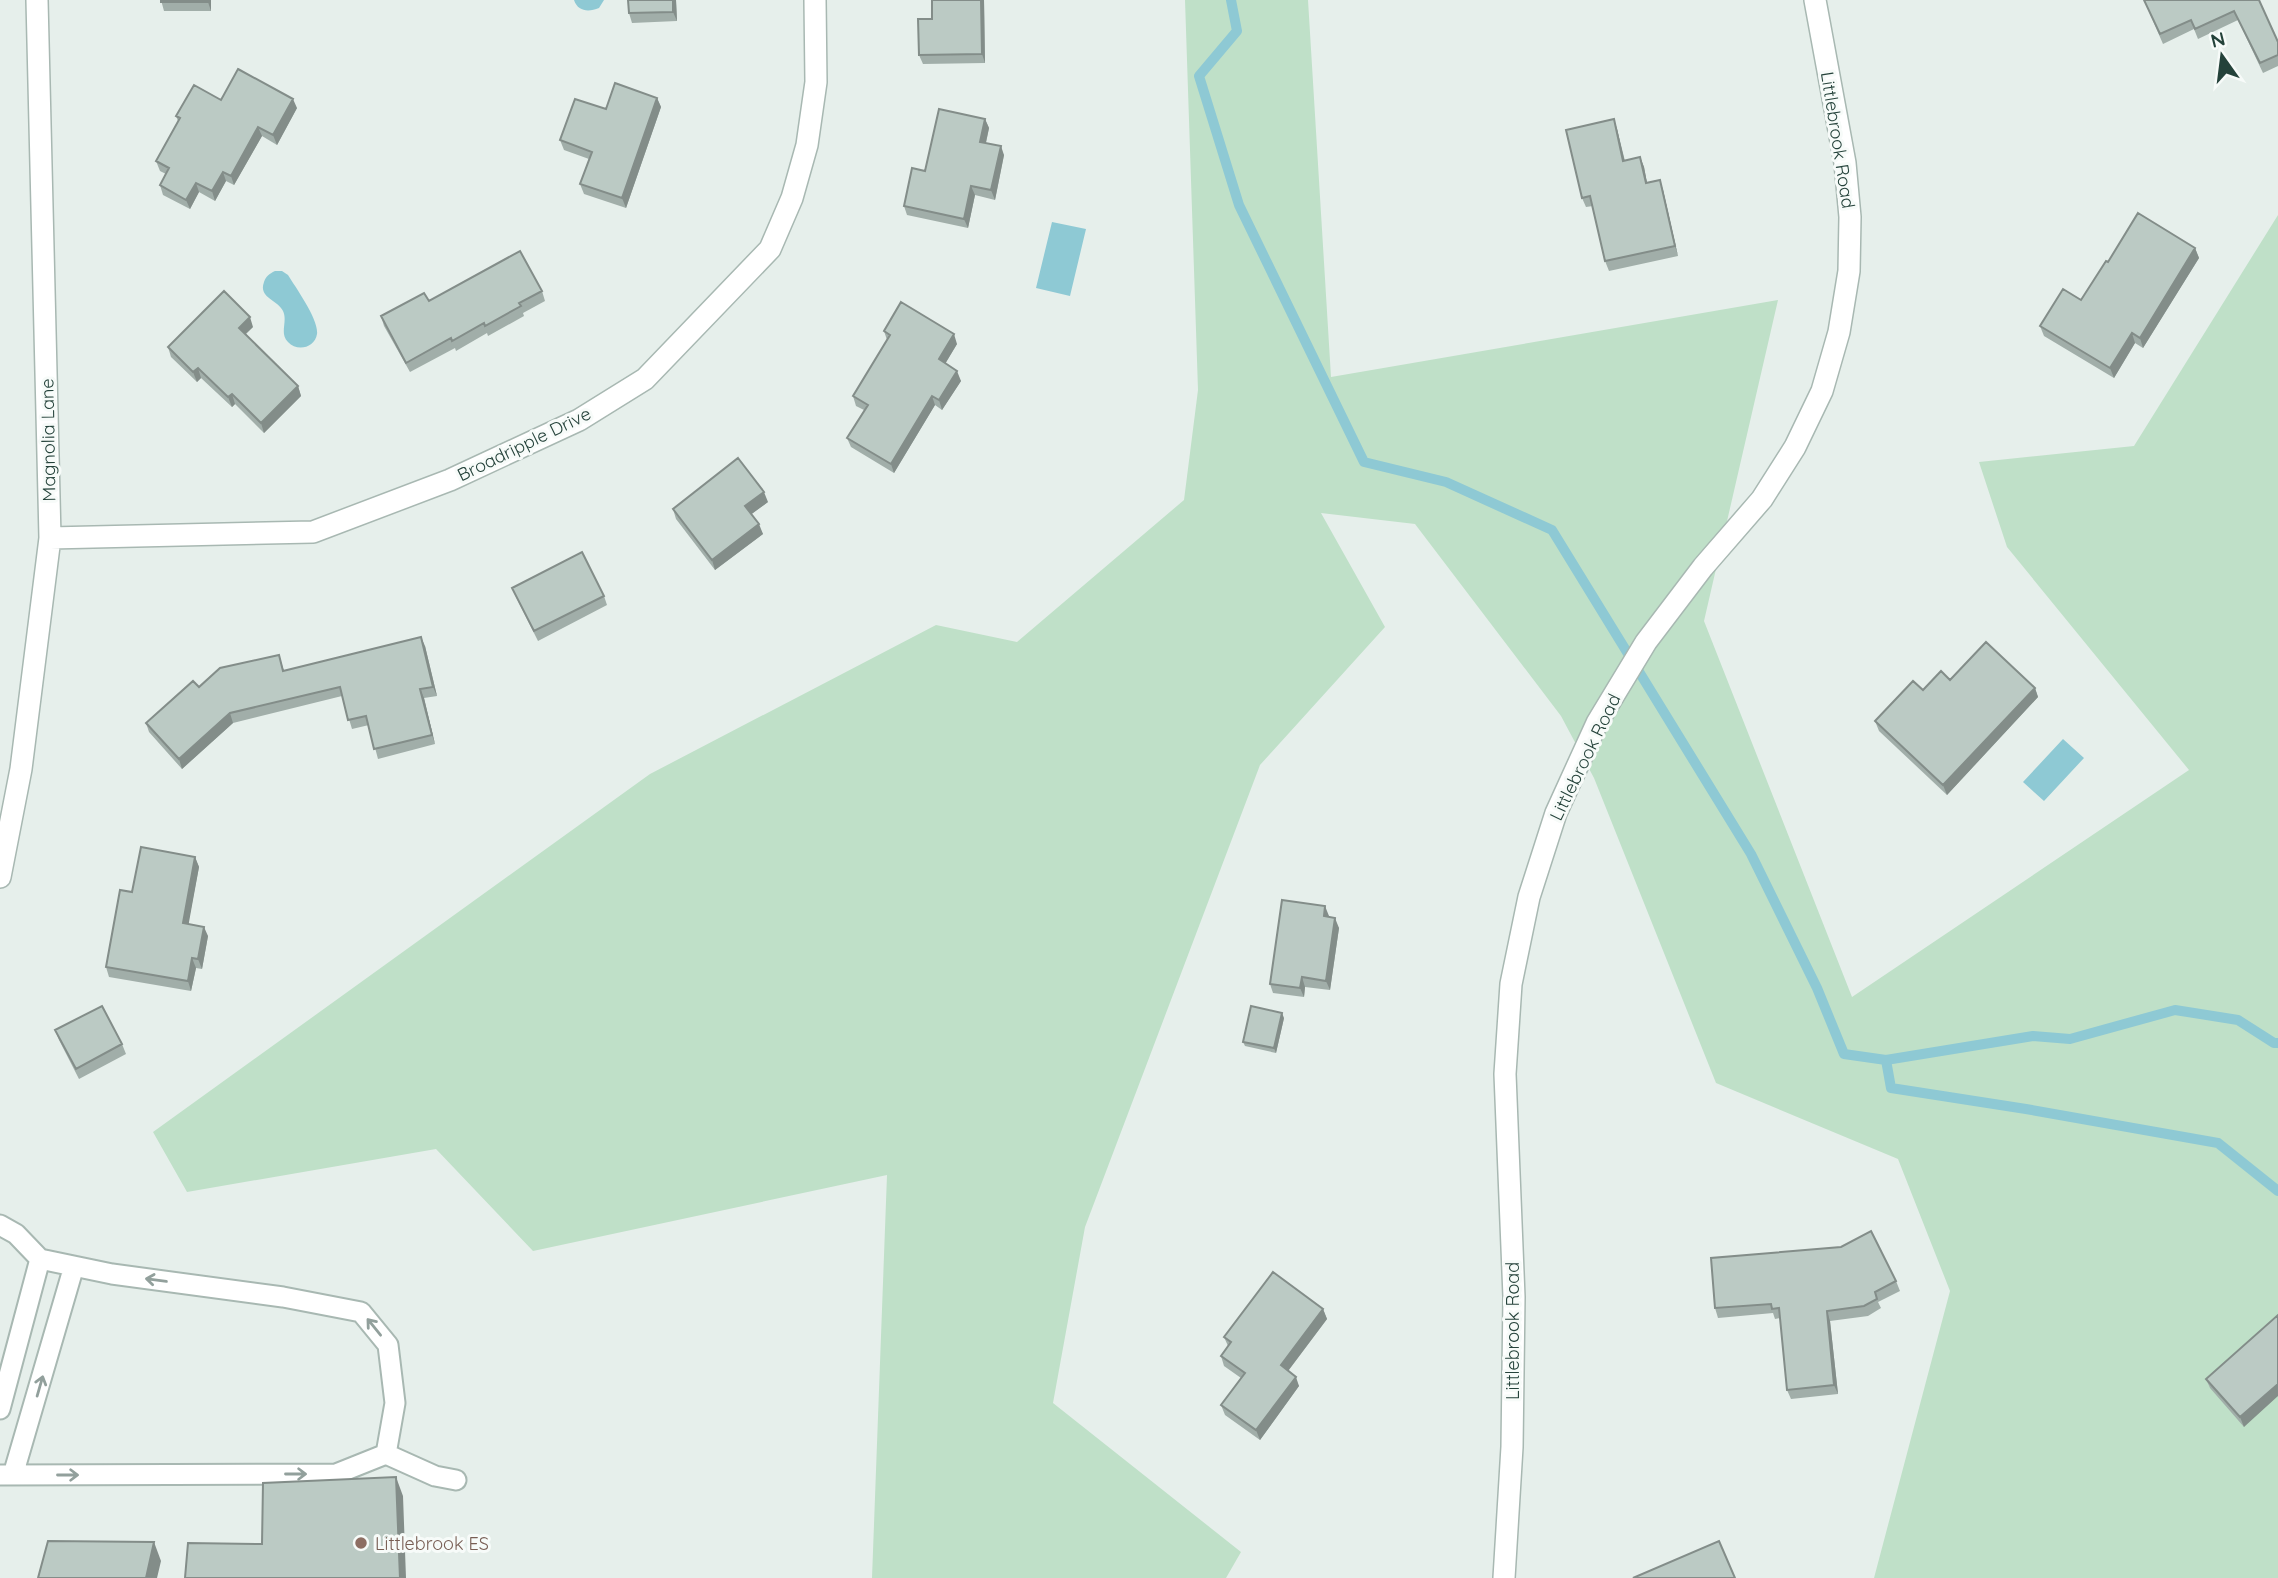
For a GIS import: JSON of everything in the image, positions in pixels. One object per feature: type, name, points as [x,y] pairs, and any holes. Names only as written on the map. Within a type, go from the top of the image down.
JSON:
[{"type":"street","name":"Magnolia Lane","points":[[0,877],[21,769],[50,538],[37,0]]},
{"type":"street","name":"Broadripple Drive","points":[[50,538],[313,532],[427,489],[497,458],[579,420],[645,379],[770,249],[792,198],[807,145],[816,82],[815,0]]},
{"type":"street","name":"Littlebrook Road","points":[[1504,1578],[1513,1393],[1514,1297],[1505,1074],[1511,984],[1529,897],[1556,813],[1597,723],[1646,642],[1703,567],[1762,499],[1796,447],[1822,391],[1839,332],[1849,271],[1850,217],[1845,163],[1815,0]]},
{"type":"lane","points":[[0,1224],[16,1234],[40,1259],[112,1274],[283,1297],[361,1312],[388,1345],[395,1403],[386,1454]]},
{"type":"lane","points":[[0,1409],[40,1259]]},
{"type":"lane","points":[[74,1266],[7,1475],[336,1474],[386,1454],[435,1476],[456,1480]]},
{"type":"green space","points":[[1185,0],[1308,0],[1331,377],[1778,300],[1704,621],[1852,997],[2189,770],[2007,547],[1979,462],[2134,446],[2278,215],[2278,1578],[1874,1578],[1950,1291],[1898,1159],[1716,1083],[1594,778],[1561,716],[1415,524],[1321,513],[1385,627],[1260,765],[1085,1227],[1053,1403],[1241,1552],[1226,1578],[872,1578],[887,1175],[533,1251],[436,1149],[187,1192],[153,1132],[650,774],[936,625],[1017,642],[1184,500],[1198,390]]},
{"type":"water","points":[[574,0],[604,0],[599,8],[588,10],[578,7]]},
{"type":"water","points":[[1052,222],[1086,229],[1070,296],[1036,288]]},
{"type":"water","points":[[275,271],[288,275],[317,328],[316,339],[305,347],[296,347],[285,339],[283,311],[264,292],[266,278]]},
{"type":"water","points":[[2063,739],[2084,758],[2044,801],[2023,782]]},
{"type":"building","points":[[208,0],[208,2],[161,2]]},
{"type":"building","points":[[628,0],[673,0],[673,12],[629,13]]},
{"type":"building","points":[[932,0],[981,0],[982,54],[919,55],[918,19],[932,19]]},
{"type":"building","points":[[2144,0],[2259,0],[2278,42],[2278,55],[2260,63],[2234,11],[2195,29],[2191,20],[2160,34]]},
{"type":"building","points":[[238,69],[293,99],[273,135],[258,127],[231,176],[223,172],[212,191],[196,183],[186,200],[160,185],[169,168],[156,161],[180,118],[176,116],[194,85],[221,100]]},
{"type":"building","points":[[615,83],[657,98],[622,198],[580,184],[592,152],[560,140],[575,99],[606,109]]},
{"type":"building","points":[[939,109],[985,119],[980,142],[1001,146],[991,190],[971,186],[964,219],[904,206],[912,168],[925,171]]},
{"type":"building","points":[[1614,119],[1623,161],[1640,157],[1646,183],[1660,180],[1675,246],[1605,261],[1590,196],[1582,198],[1566,130]]},
{"type":"building","points":[[2138,213],[2195,248],[2140,338],[2132,333],[2110,368],[2040,326],[2063,289],[2081,300]]},
{"type":"building","points":[[520,251],[542,291],[485,326],[484,323],[452,341],[451,338],[406,363],[381,316],[424,293],[429,301]]},
{"type":"building","points":[[224,291],[250,317],[239,328],[298,386],[261,423],[232,394],[228,397],[198,368],[193,372],[168,347]]},
{"type":"building","points":[[901,302],[954,334],[939,359],[957,371],[939,400],[932,396],[891,464],[847,438],[868,405],[853,396],[890,335],[884,331]]},
{"type":"building","points":[[738,458],[764,492],[745,506],[759,524],[712,560],[673,509]]},
{"type":"building","points":[[582,552],[604,596],[534,631],[512,588]]},
{"type":"building","points":[[421,637],[433,687],[420,689],[432,735],[374,749],[366,716],[348,720],[340,687],[230,713],[179,759],[146,723],[193,681],[199,687],[220,668],[279,655],[283,671]]},
{"type":"building","points":[[1986,642],[2035,688],[1943,785],[1875,721],[1913,681],[1923,690],[1941,671],[1950,680]]},
{"type":"building","points":[[141,847],[195,857],[183,923],[204,927],[198,959],[192,958],[188,981],[106,967],[120,890],[132,892]]},
{"type":"building","points":[[1282,900],[1325,906],[1324,916],[1335,918],[1326,981],[1302,977],[1300,988],[1270,984]]},
{"type":"building","points":[[102,1006],[122,1044],[76,1069],[55,1030]]},
{"type":"building","points":[[1251,1006],[1282,1013],[1274,1048],[1243,1042]]},
{"type":"building","points":[[1871,1231],[1896,1281],[1875,1292],[1877,1299],[1864,1306],[1827,1311],[1834,1385],[1787,1390],[1779,1308],[1772,1309],[1771,1304],[1715,1308],[1711,1258],[1841,1247]]},
{"type":"building","points":[[1273,1272],[1323,1309],[1281,1365],[1296,1377],[1256,1430],[1221,1405],[1245,1373],[1221,1356],[1231,1342],[1224,1337]]},
{"type":"building","points":[[2278,1315],[2278,1384],[2240,1417],[2206,1379]]},
{"type":"building","name":"Littlebrook ES","points":[[396,1477],[400,1578],[185,1578],[188,1543],[262,1544],[263,1483]]},
{"type":"building","points":[[48,1541],[154,1542],[146,1578],[38,1578]]},
{"type":"building","points":[[1719,1541],[1735,1578],[1633,1578]]},
{"type":"waterway","points":[[1231,0],[1237,31],[1199,76],[1239,205],[1364,462],[1446,482],[1552,530],[1751,854],[1817,988],[1844,1054],[1886,1060],[1891,1088],[2218,1143],[2278,1191]]},
{"type":"waterway","points":[[1886,1060],[2033,1036],[2070,1039],[2175,1010],[2238,1020],[2278,1043]]},
{"type":"place","name":"Littlebrook ES","points":[[361,1543]]}]
